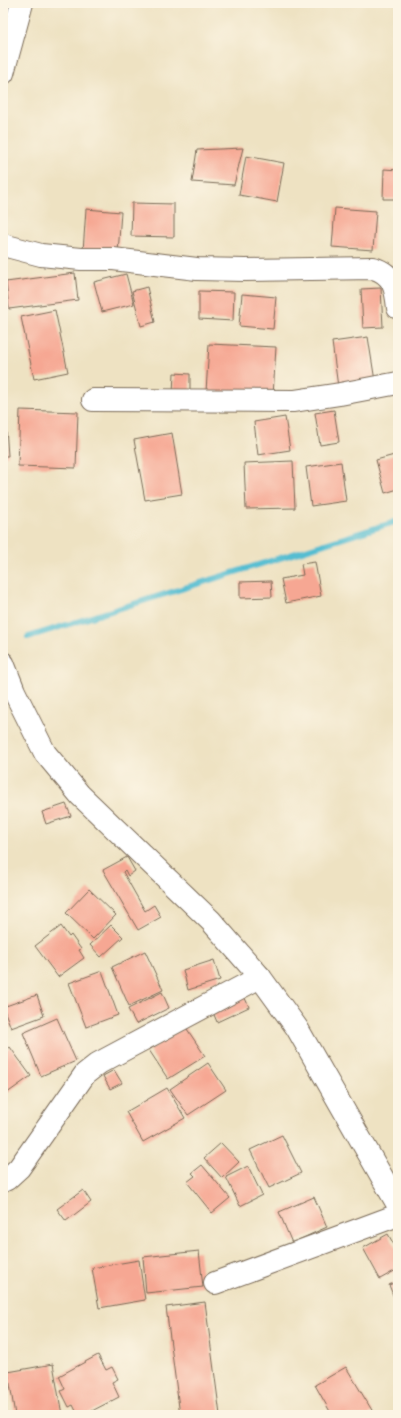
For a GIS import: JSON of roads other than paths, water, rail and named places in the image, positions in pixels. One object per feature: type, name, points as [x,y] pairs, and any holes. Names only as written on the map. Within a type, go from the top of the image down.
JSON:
[{"type":"street","points":[[3,73],[22,3]]},
{"type":"street","points":[[3,245],[42,255],[81,259],[113,259],[197,269],[245,270],[372,268],[381,270],[393,284],[398,308]]},
{"type":"street","points":[[93,400],[294,401],[398,383]]},
{"type":"street","points":[[3,663],[14,691],[45,753],[80,795],[211,921],[260,977],[297,1028],[398,1205]]},
{"type":"street","points":[[3,1181],[19,1168],[85,1074],[99,1063],[260,977]]},
{"type":"street","points":[[214,1283],[398,1215]]},
{"type":"waterway","points":[[28,637],[398,521]]}]
